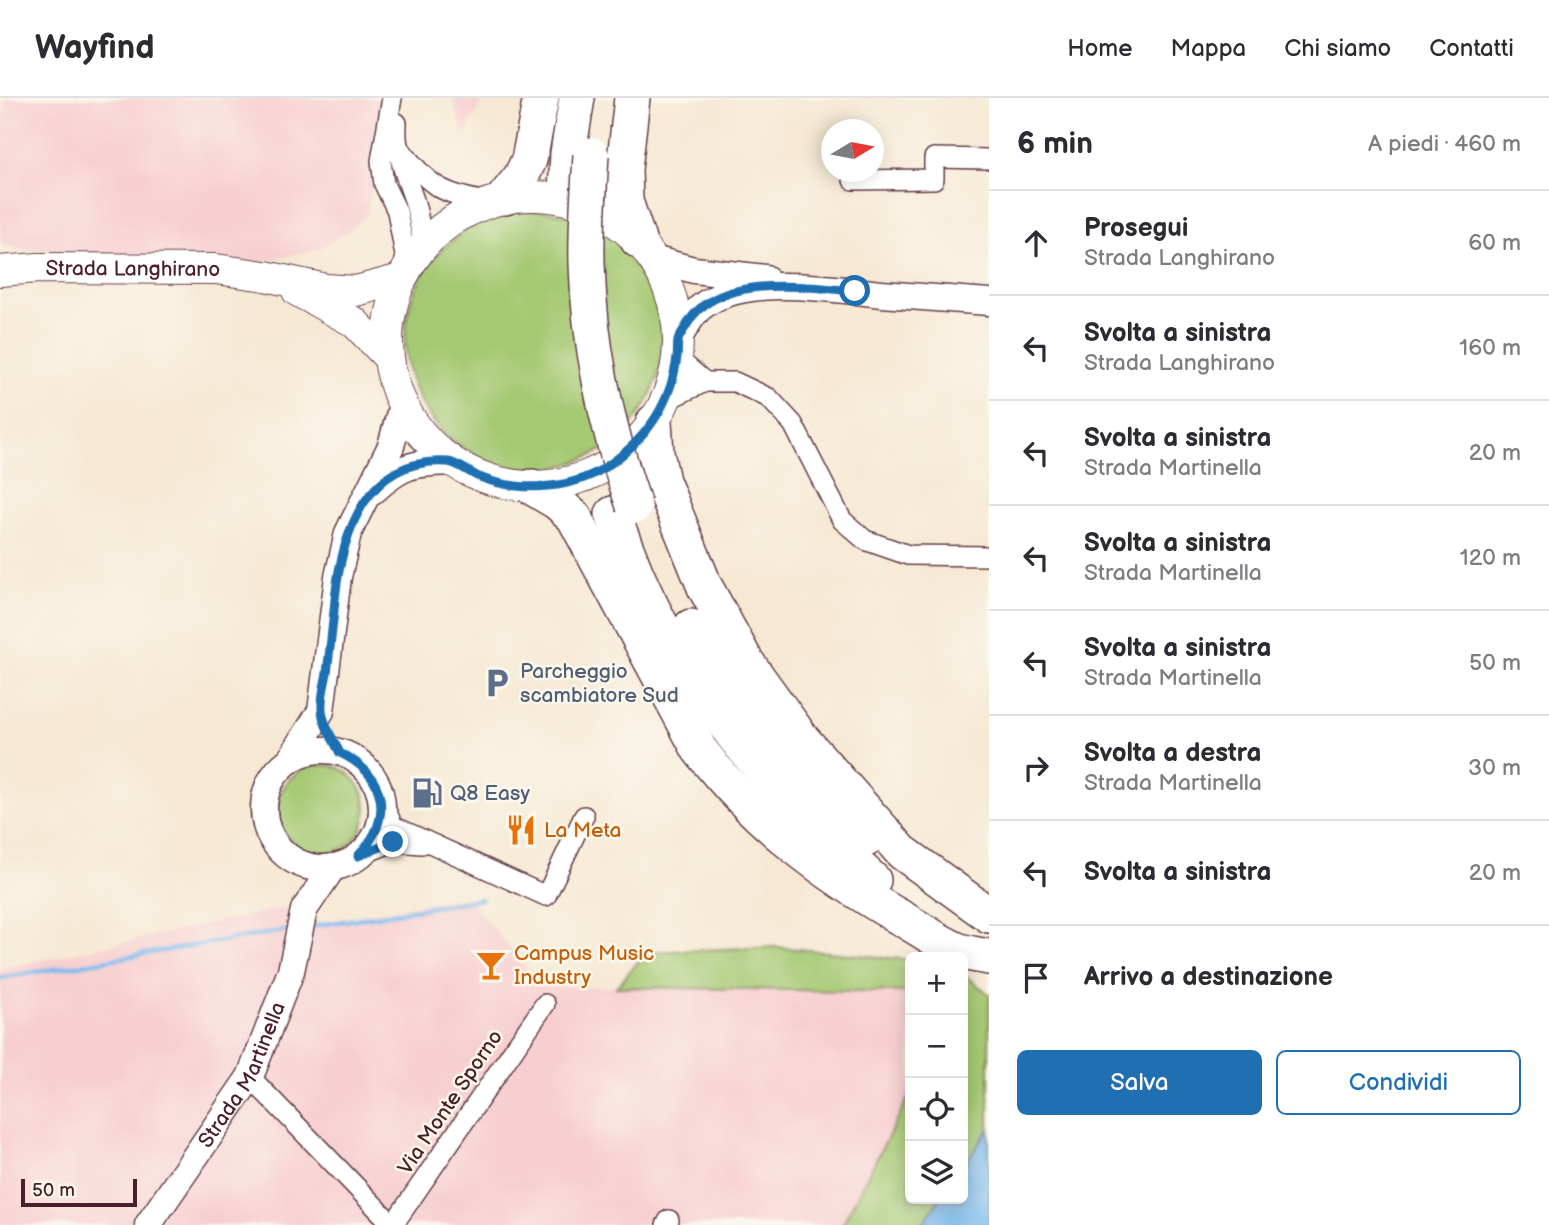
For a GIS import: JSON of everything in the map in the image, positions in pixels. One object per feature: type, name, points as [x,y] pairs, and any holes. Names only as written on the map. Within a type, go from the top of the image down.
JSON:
[{"type":"highway","points":[[496,200],[521,177],[529,160],[541,98]]},
{"type":"highway","points":[[577,98],[592,331],[637,575],[675,648],[717,714],[755,764],[795,808],[877,883],[912,909],[989,958]]},
{"type":"highway","points":[[598,98],[566,194],[566,291],[576,377],[596,460],[707,654],[752,720],[829,807],[885,856],[948,896],[989,917]]},
{"type":"highway","points":[[632,98],[625,201],[646,249]]},
{"type":"highway","points":[[660,411],[656,453],[662,481],[705,587],[745,660],[802,739],[902,852],[989,917]]},
{"type":"highway","points":[[532,487],[557,502],[574,517],[699,750],[721,777],[767,824],[806,857],[855,892],[958,951],[989,958]]},
{"type":"main road","name":"Strada Langhirano","points":[[529,195],[553,196],[599,211],[620,224],[646,249],[664,277],[672,297],[677,318],[678,349],[660,411],[631,449],[601,470],[568,483],[532,487],[504,484],[452,462],[432,446],[402,405],[388,357],[387,330],[392,304],[410,264],[452,220],[496,200],[529,195]]},
{"type":"main road","name":"Strada Langhirano","points":[[0,271],[38,268],[216,269],[326,289],[356,291],[410,264]]},
{"type":"main road","name":"Strada Langhirano","points":[[265,276],[354,322],[388,357]]},
{"type":"street","points":[[392,98],[381,162],[384,184],[397,211],[410,264]]},
{"type":"street","points":[[400,98],[396,143],[402,171],[415,202],[410,264]]},
{"type":"street","points":[[396,143],[435,187],[458,197],[496,200]]},
{"type":"street","points":[[884,180],[934,179],[934,158],[989,159]]},
{"type":"street","name":"Strada Langhirano","points":[[646,249],[694,270],[775,280],[790,286]]},
{"type":"street","name":"Strada Langhirano","points":[[678,349],[694,312],[709,301],[743,289],[790,286],[989,302]]},
{"type":"street","points":[[678,349],[705,382]]},
{"type":"street","points":[[660,411],[705,382],[735,382],[768,398],[793,424],[842,520],[864,540],[908,555],[989,556]]},
{"type":"street","name":"Strada Martinella","points":[[304,910],[289,858],[276,845],[267,828],[264,809],[267,790],[276,773],[290,760],[321,711],[338,577],[348,533],[391,446],[402,405]]},
{"type":"street","name":"Strada Martinella","points":[[368,495],[392,474],[415,463],[452,462]]},
{"type":"street","points":[[321,711],[340,753]]},
{"type":"street","points":[[290,760],[323,750],[340,753],[354,760],[366,769],[375,782],[393,826],[546,896],[584,816]]},
{"type":"street","points":[[358,856],[370,844],[378,830],[380,797]]},
{"type":"street","points":[[289,858],[303,865],[333,867],[393,842],[433,845]]},
{"type":"street","name":"Strada Martinella","points":[[148,1225],[250,1077],[290,971],[304,910],[333,867]]},
{"type":"street","name":"Via Monte Sporno","points":[[393,1225],[545,1004]]},
{"type":"street","points":[[250,1077],[393,1225]]},
{"type":"shaded area","points":[[6,98],[391,98],[366,216],[352,229],[317,250],[249,264],[16,249],[0,243],[0,138]]},
{"type":"shaded area","points":[[452,98],[484,98],[464,135]]},
{"type":"shaded area","points":[[467,896],[540,986],[905,992],[905,1105],[842,1225],[0,1225],[0,969],[287,907],[290,928]]},
{"type":"green space","points":[[534,211],[583,221],[605,233],[625,249],[641,269],[653,291],[663,340],[653,389],[641,411],[625,431],[605,447],[583,459],[534,469],[485,459],[463,447],[443,431],[427,411],[415,389],[405,340],[415,291],[427,269],[443,249],[463,233],[485,221]]},
{"type":"green space","points":[[322,765],[339,769],[353,778],[362,792],[366,809],[362,826],[353,840],[339,849],[322,853],[305,849],[291,840],[282,826],[278,809],[282,792],[291,778],[305,769]]},
{"type":"green space","points":[[776,947],[905,960],[905,992],[616,987],[647,952]]},
{"type":"green space","points":[[968,978],[989,994],[989,1129],[968,1160]]},
{"type":"green space","points":[[905,1105],[905,1204],[937,1204],[922,1225],[842,1225]]},
{"type":"water","points":[[989,1129],[989,1225],[922,1225],[937,1204],[968,1204],[968,1160]]},
{"type":"waterway","points":[[314,926],[481,899]]},
{"type":"waterway","points":[[0,978],[289,930]]},
{"type":"place","name":"Parcheggio scambiatore Sud","points":[[497,683]]},
{"type":"place","name":"Q8 Easy","points":[[427,793]]},
{"type":"place","name":"La Meta","points":[[521,830]]},
{"type":"place","name":"Campus Music Industry","points":[[491,965]]},
{"type":"route","points":[[393,842],[358,856],[370,844],[378,830],[380,797],[375,782],[366,769],[340,753],[321,711],[338,577],[348,533],[368,495],[392,474],[415,463],[452,462],[477,475],[504,484],[532,487],[568,483],[601,470],[631,449],[654,422],[666,400],[677,358],[678,339],[694,312],[709,301],[743,289],[755,288],[790,286],[855,291]]}]
